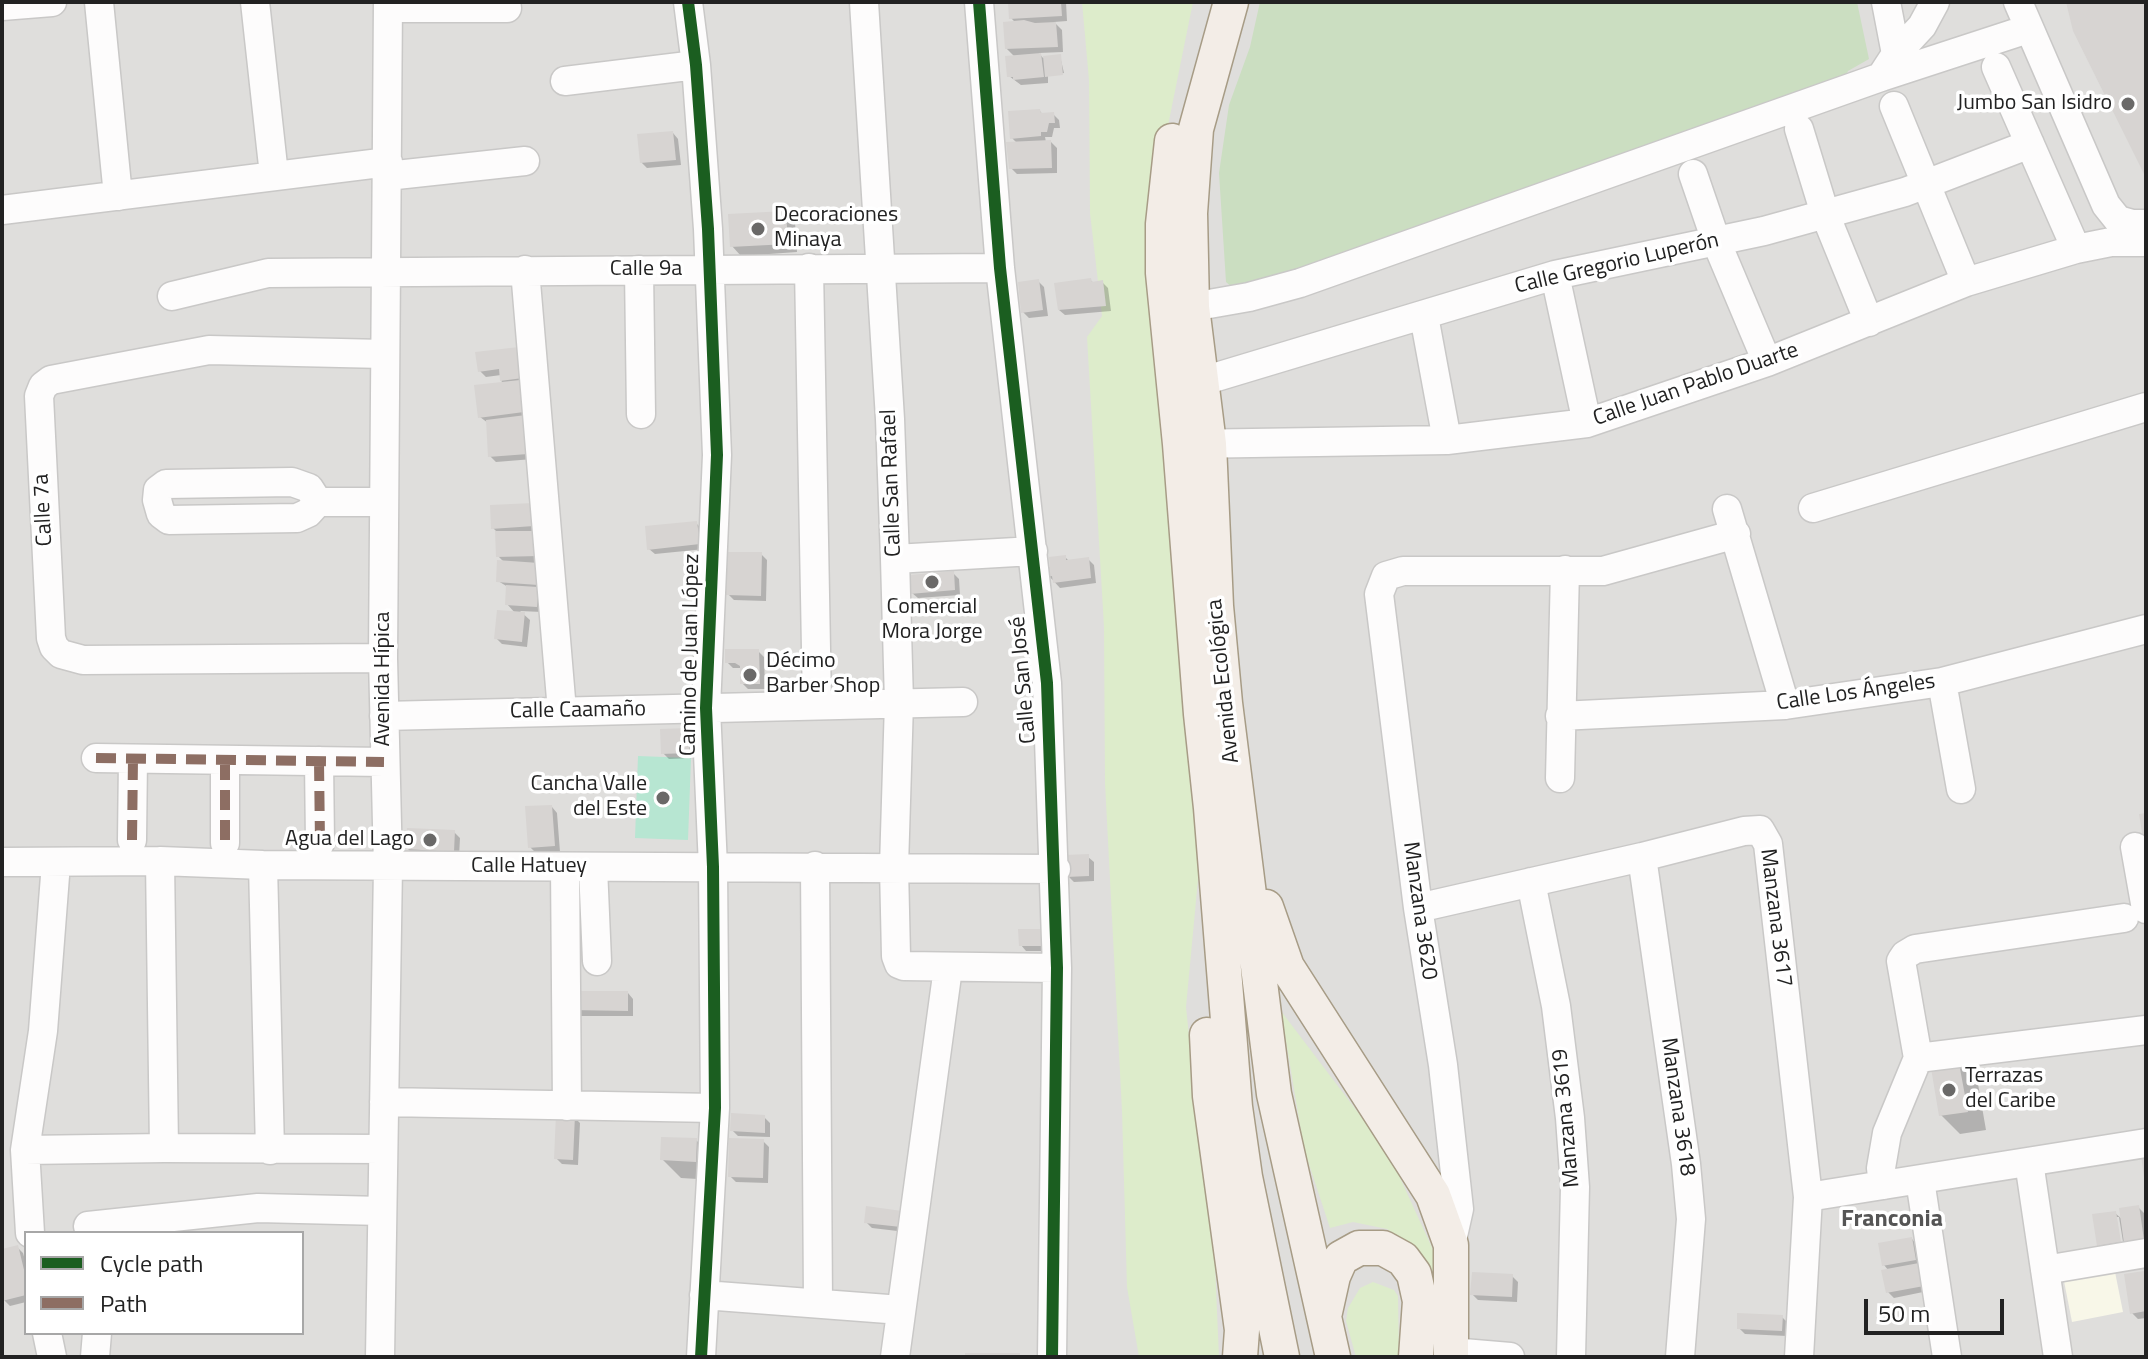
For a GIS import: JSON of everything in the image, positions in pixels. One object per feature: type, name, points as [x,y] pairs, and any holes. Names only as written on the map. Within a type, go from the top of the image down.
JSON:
[{"type":"main road","name":"Avenida Ecológica","points":[[1189,382],[1163,273],[1163,224],[1173,128],[1208,2]]},
{"type":"main road","name":"Avenida Ecológica","points":[[1231,2],[1196,129],[1190,213],[1192,307],[1189,382],[1243,858],[1274,1094],[1333,1357]]},
{"type":"main road","name":"Avenida Ecológica","points":[[1195,444],[1221,936],[1241,1149],[1282,1357]]},
{"type":"main road","points":[[1243,858],[1261,890],[1287,967],[1433,1195],[1451,1245],[1451,1355]]},
{"type":"main road","points":[[1221,936],[1209,980],[1207,1043],[1210,1096],[1242,1330],[1240,1357]]},
{"type":"main road","points":[[1323,1320],[1333,1276],[1341,1258],[1359,1248],[1383,1248],[1403,1259],[1414,1274],[1420,1301],[1416,1357]]},
{"type":"street","points":[[2,6],[52,2]]},
{"type":"street","points":[[99,2],[118,196]]},
{"type":"street","points":[[255,2],[274,175]]},
{"type":"street","name":"Camino de Juan López","points":[[688,2],[696,65],[710,269],[717,455],[706,708],[713,867],[715,1108],[701,1357]]},
{"type":"street","name":"Calle San Rafael","points":[[864,2],[890,419],[895,559],[899,702],[894,867],[896,956],[899,964],[948,968]]},
{"type":"street","name":"Calle San José","points":[[979,2],[1000,268],[1047,683],[1056,869],[1057,968],[1052,1357]]},
{"type":"street","points":[[1886,2],[1889,65]]},
{"type":"street","points":[[1889,65],[1922,26],[1935,2]]},
{"type":"street","points":[[2018,2],[2106,205],[2118,220],[2146,224]]},
{"type":"street","points":[[388,5],[507,8]]},
{"type":"street","name":"Avenida Hípica","points":[[380,1357],[388,866],[383,658],[388,5]]},
{"type":"street","points":[[1163,273],[1192,307],[1249,297],[1300,283],[1889,65],[2028,29]]},
{"type":"street","points":[[565,81],[696,65]]},
{"type":"street","points":[[1996,67],[2076,249]]},
{"type":"street","points":[[1894,106],[1966,282]]},
{"type":"street","points":[[1799,129],[1825,214],[1869,322]]},
{"type":"street","name":"Calle Gregorio Luperón","points":[[1189,382],[1424,316],[1555,275],[1825,214],[1927,184],[2030,144]]},
{"type":"street","points":[[2,210],[274,175],[525,161]]},
{"type":"street","points":[[1693,174],[1716,241],[1767,362]]},
{"type":"street","name":"Calle Juan Pablo Duarte","points":[[1195,444],[1447,440],[1587,423],[1767,362],[1966,282],[2076,249],[2111,242],[2146,242]]},
{"type":"street","points":[[809,268],[817,704]]},
{"type":"street","name":"Calle 9a","points":[[172,296],[268,273],[1000,268]]},
{"type":"street","points":[[525,270],[562,711]]},
{"type":"street","points":[[639,270],[641,414]]},
{"type":"street","points":[[1555,275],[1587,423]]},
{"type":"street","points":[[1424,316],[1447,440]]},
{"type":"street","name":"Calle 7a","points":[[383,658],[83,660],[61,654],[51,638],[39,396],[43,386],[51,380],[209,350],[384,354]]},
{"type":"street","points":[[1813,508],[2146,407]]},
{"type":"street","points":[[318,502],[309,488],[292,482],[166,484],[158,490],[157,500],[161,514],[169,520],[297,518],[308,513],[318,502],[384,502]]},
{"type":"street","points":[[1560,778],[1565,570],[1603,571],[1732,521],[1785,705]]},
{"type":"street","points":[[895,559],[1033,551]]},
{"type":"street","name":"Manzana 3620","points":[[1451,1245],[1459,1209],[1443,1065],[1418,908],[1379,594],[1386,576],[1403,571],[1565,570]]},
{"type":"street","name":"Calle Los Ángeles","points":[[1560,716],[1785,705],[1942,682],[2146,629]]},
{"type":"street","points":[[1942,682],[1961,789]]},
{"type":"street","name":"Calle Caamaño","points":[[384,716],[963,702]]},
{"type":"street","points":[[96,758],[384,762]]},
{"type":"street","points":[[132,840],[133,759]]},
{"type":"street","points":[[225,760],[225,843]]},
{"type":"street","points":[[319,761],[320,843]]},
{"type":"street","name":"Manzana 3617","points":[[1418,908],[1744,831],[1760,830],[1768,844],[1808,1197],[1799,1357]]},
{"type":"street","points":[[1883,1185],[1881,1168],[1887,1133],[1918,1058],[1901,961],[1910,951],[2135,914],[2135,847]]},
{"type":"street","name":"Manzana 3618","points":[[1642,857],[1686,1164],[1691,1219],[1680,1357]]},
{"type":"street","points":[[160,861],[164,1148]]},
{"type":"street","name":"Calle Hatuey","points":[[2,862],[1056,869]]},
{"type":"street","points":[[30,1231],[25,1150],[43,1031],[56,863]]},
{"type":"street","points":[[263,865],[270,1150]]},
{"type":"street","points":[[815,866],[818,1302]]},
{"type":"street","points":[[579,867],[597,961]]},
{"type":"street","points":[[567,1106],[579,867]]},
{"type":"street","name":"Manzana 3619","points":[[1531,882],[1556,1006],[1570,1118],[1575,1229],[1571,1357]]},
{"type":"street","points":[[895,1357],[948,968],[1057,968]]},
{"type":"street","points":[[1918,1058],[2146,1030]]},
{"type":"street","points":[[384,1102],[715,1108]]},
{"type":"street","points":[[1808,1197],[2146,1143]]},
{"type":"street","points":[[25,1150],[383,1149]]},
{"type":"street","points":[[2029,1162],[2058,1357]]},
{"type":"street","points":[[1920,1180],[1947,1357]]},
{"type":"street","points":[[88,1226],[258,1208],[382,1211]]},
{"type":"street","points":[[2045,1270],[2146,1253]]},
{"type":"street","points":[[704,1295],[901,1310]]},
{"type":"street","points":[[47,1335],[52,1357]]},
{"type":"street","points":[[95,1357],[97,1335]]},
{"type":"street","points":[[1451,1355],[1510,1357]]},
{"type":"shaded area","points":[[2,2],[2146,2],[2146,1357],[2,1357]]},
{"type":"shaded area","points":[[2115,1272],[2123,1312],[2072,1322],[2064,1281]]},
{"type":"green space","points":[[1082,2],[1193,2],[1159,170],[1152,247],[1199,869],[1186,1007],[1212,1196],[1219,1357],[1139,1357],[1127,1287],[1122,1111],[1105,783],[1104,627],[1087,337],[1102,316],[1090,213],[1089,80]]},
{"type":"green space","points":[[1260,2],[1857,2],[1869,59],[1848,71],[1843,81],[1240,294],[1226,282],[1219,173],[1229,105],[1250,47]]},
{"type":"green space","name":"Cancha Valle del Este","points":[[638,756],[691,758],[688,840],[635,838]]},
{"type":"green space","points":[[1281,1011],[1369,1127],[1396,1169],[1439,1263],[1433,1273],[1416,1249],[1387,1229],[1353,1222],[1330,1228],[1304,1149]]},
{"type":"green space","points":[[1373,1282],[1394,1290],[1398,1296],[1399,1357],[1356,1357],[1346,1321],[1348,1308],[1360,1288]]},
{"type":"building","points":[[1008,2],[1061,2],[1062,16],[1009,19]]},
{"type":"building","name":"Jumbo San Isidro","points":[[2066,2],[2146,2],[2146,178],[2073,31]]},
{"type":"building","points":[[1003,22],[1056,22],[1058,47],[1005,49]]},
{"type":"building","points":[[1041,53],[1044,77],[1013,80],[1013,77],[1007,77],[1005,56]]},
{"type":"building","points":[[1061,54],[1063,75],[1045,77],[1043,56]]},
{"type":"building","points":[[1040,109],[1041,113],[1054,112],[1055,123],[1049,123],[1047,132],[1041,132],[1041,136],[1010,139],[1008,111]]},
{"type":"building","points":[[673,131],[676,160],[640,163],[637,134]]},
{"type":"building","points":[[1051,140],[1052,168],[1009,169],[1006,142]]},
{"type":"building","name":"Decoraciones Minaya","points":[[786,211],[788,244],[730,247],[728,214]]},
{"type":"building","points":[[1091,278],[1092,282],[1103,280],[1106,306],[1058,310],[1054,283]]},
{"type":"building","points":[[1039,279],[1043,310],[1021,313],[1018,282]]},
{"type":"building","points":[[519,347],[523,378],[500,381],[499,369],[478,372],[475,352]]},
{"type":"building","points":[[520,380],[524,412],[478,418],[474,385]]},
{"type":"building","points":[[526,415],[528,454],[488,457],[486,420]]},
{"type":"building","points":[[533,503],[534,526],[491,529],[490,505]]},
{"type":"building","points":[[697,521],[700,544],[647,550],[645,526]]},
{"type":"building","points":[[495,531],[533,531],[539,556],[496,557]]},
{"type":"building","points":[[727,552],[762,552],[761,596],[726,595]]},
{"type":"building","points":[[1066,555],[1066,560],[1089,557],[1091,578],[1053,583],[1052,576],[1047,577],[1045,568],[1050,567],[1049,557]]},
{"type":"building","points":[[497,560],[539,563],[538,585],[496,582]]},
{"type":"building","name":"Comercial Mora Jorge","points":[[954,571],[955,590],[910,594],[909,575]]},
{"type":"building","points":[[506,585],[538,587],[537,607],[505,605]]},
{"type":"building","points":[[497,610],[525,612],[522,642],[494,639]]},
{"type":"building","name":"Décimo Barber Shop","points":[[725,649],[759,649],[760,684],[740,684],[740,666],[725,663]]},
{"type":"building","points":[[689,728],[689,753],[661,754],[660,729]]},
{"type":"building","points":[[552,805],[555,846],[528,848],[525,806]]},
{"type":"building","points":[[2146,813],[2146,845],[2144,845],[2139,814]]},
{"type":"building","name":"Agua del Lago","points":[[407,828],[455,830],[454,852],[406,849]]},
{"type":"building","points":[[1089,854],[1089,876],[1066,877],[1065,855]]},
{"type":"building","points":[[1018,929],[1047,929],[1047,946],[1019,946]]},
{"type":"building","points":[[571,991],[628,991],[628,1011],[571,1010]]},
{"type":"building","name":"Terrazas del Caribe","points":[[1959,1063],[1968,1112],[1939,1116],[1931,1068]]},
{"type":"building","points":[[731,1113],[765,1115],[765,1133],[730,1131]]},
{"type":"building","points":[[556,1114],[575,1115],[573,1160],[554,1159]]},
{"type":"building","points":[[661,1137],[697,1138],[696,1162],[660,1160]]},
{"type":"building","points":[[729,1138],[764,1139],[763,1178],[728,1177]]},
{"type":"building","points":[[2146,1154],[2146,1178],[2144,1178],[2141,1155]]},
{"type":"building","points":[[2139,1205],[2144,1240],[2124,1243],[2119,1208]]},
{"type":"building","points":[[866,1206],[902,1211],[901,1227],[864,1223]]},
{"type":"building","points":[[2116,1211],[2121,1242],[2097,1246],[2092,1214]]},
{"type":"building","points":[[1912,1237],[1916,1260],[1882,1266],[1878,1243]]},
{"type":"building","points":[[18,1245],[24,1270],[24,1296],[2,1301],[2,1249]]},
{"type":"building","points":[[1919,1263],[1924,1286],[1886,1293],[1881,1270]]},
{"type":"building","points":[[2144,1271],[2146,1311],[2130,1314],[2124,1274]]},
{"type":"building","points":[[1472,1272],[1513,1274],[1512,1297],[1470,1295]]},
{"type":"building","points":[[1737,1313],[1783,1315],[1782,1331],[1737,1329]]},
{"type":"building","points":[[965,1353],[1020,1353],[1020,1357],[965,1357]]},
{"type":"marked path","points":[[96,758],[384,762]]},
{"type":"marked path","points":[[132,840],[133,759]]},
{"type":"marked path","points":[[225,760],[225,843]]},
{"type":"marked path","points":[[319,761],[320,843]]},
{"type":"cycle path","points":[[688,2],[696,65],[708,229],[717,455],[706,708],[713,867],[715,1108],[701,1357]]},
{"type":"cycle path","points":[[979,2],[1000,268],[1047,683],[1057,968],[1052,1357]]},
{"type":"place","name":"Jumbo San Isidro","points":[[2128,104]]},
{"type":"place","name":"Decoraciones Minaya","points":[[758,229]]},
{"type":"place","name":"Comercial Mora Jorge","points":[[932,582]]},
{"type":"place","name":"Décimo Barber Shop","points":[[750,675]]},
{"type":"place","name":"Cancha Valle del Este","points":[[663,798]]},
{"type":"place","name":"Agua del Lago","points":[[430,840]]},
{"type":"place","name":"Terrazas del Caribe","points":[[1949,1090]]},
{"type":"district","name":"Franconia","points":[[1892,1220]]}]
